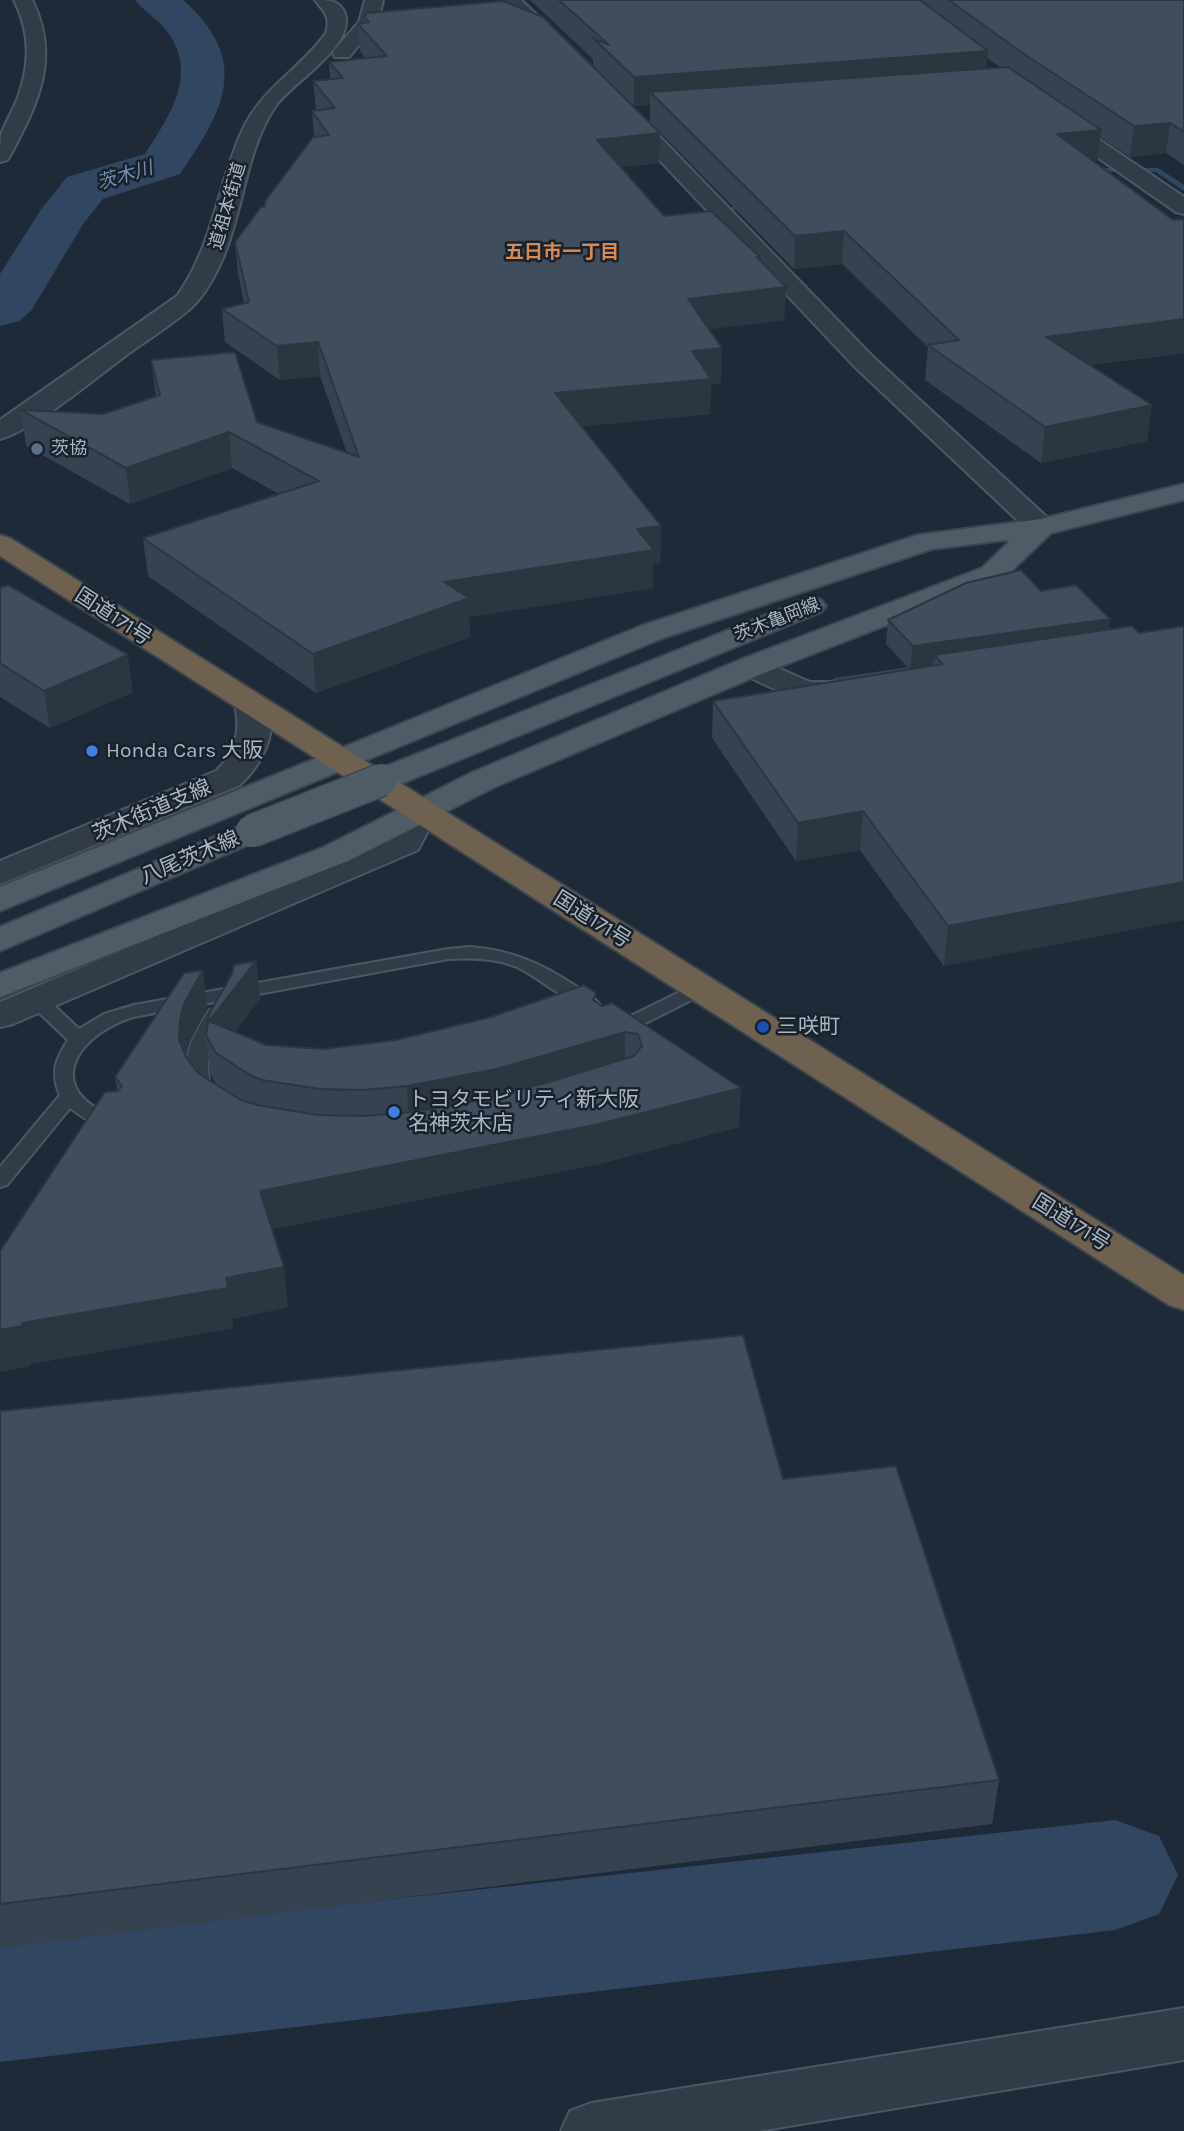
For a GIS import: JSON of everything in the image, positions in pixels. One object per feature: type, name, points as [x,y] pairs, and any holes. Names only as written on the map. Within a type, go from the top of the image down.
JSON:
[{"type":"highway","name":"国道171号","points":[[0,544],[1184,1295]]},
{"type":"main road","name":"茨木亀岡線","points":[[381,780],[790,613],[1041,527],[1184,492]]},
{"type":"main road","points":[[0,986],[325,859],[485,779],[753,666],[992,574],[1041,527]]},
{"type":"main road","points":[[0,900],[665,628],[928,541],[1041,527]]},
{"type":"main road","name":"八尾茨木線","points":[[0,940],[252,831],[381,780]]},
{"type":"street","name":"道祖本街道","points":[[0,431],[29,414],[185,301],[198,286],[219,244],[243,157],[264,107],[330,40],[338,26],[334,8],[324,0]]},
{"type":"street","points":[[274,96],[298,93],[310,87],[369,21],[375,8],[374,0]]},
{"type":"street","points":[[512,0],[569,57]]},
{"type":"street","points":[[0,156],[30,94],[38,48],[33,18],[20,4]]},
{"type":"street","points":[[608,96],[863,361],[1041,527]]},
{"type":"street","points":[[1042,110],[1184,207]]},
{"type":"street","points":[[628,115],[655,113]]},
{"type":"street","points":[[753,666],[793,687],[820,695],[873,687]]},
{"type":"street","name":"茨木街道支線","points":[[0,874],[228,778],[238,770],[253,743],[256,723],[251,705]]},
{"type":"street","points":[[0,1016],[406,843],[421,811]]},
{"type":"street","points":[[591,2131],[1184,2034]]},
{"type":"lane","points":[[116,1124],[92,1115],[69,1097],[63,1079],[64,1062],[79,1039],[116,1016],[150,1007],[230,999],[448,954],[491,953],[518,959],[540,970],[623,1028]]},
{"type":"lane","points":[[603,1036],[700,988]]},
{"type":"lane","points":[[218,1108],[201,1090],[193,1063],[200,1044],[230,999]]},
{"type":"lane","points":[[37,1000],[79,1039]]},
{"type":"lane","points":[[0,1180],[69,1097]]},
{"type":"building","points":[[559,0],[920,0],[988,51],[634,77],[593,38],[609,45]]},
{"type":"building","points":[[949,0],[1184,0],[1184,132],[1170,123],[1134,126],[1021,52]]},
{"type":"building","points":[[503,1],[543,17],[660,133],[597,140],[664,216],[711,211],[760,257],[757,257],[786,287],[688,299],[722,348],[692,351],[711,379],[555,393],[661,526],[637,529],[654,550],[444,582],[469,598],[313,654],[143,538],[319,481],[229,432],[126,468],[21,410],[103,414],[160,395],[151,360],[235,352],[257,422],[359,457],[318,342],[277,346],[222,309],[249,302],[235,242],[261,207],[264,207],[266,200],[313,137],[329,135],[312,111],[335,108],[313,81],[343,78],[329,62],[387,56],[358,24],[369,22],[364,17],[367,13]]},
{"type":"building","points":[[1008,67],[1101,130],[1057,134],[1173,220],[1184,219],[1184,319],[1046,337],[1152,405],[1045,427],[928,345],[959,340],[844,231],[795,236],[650,92]]},
{"type":"building","points":[[1021,570],[1041,591],[1076,585],[1110,619],[913,646],[888,620],[966,583]]},
{"type":"building","points":[[8,585],[128,655],[44,691],[0,663],[0,588]]},
{"type":"building","points":[[1132,626],[1139,633],[1184,626],[1184,882],[948,926],[863,811],[798,823],[713,701],[943,664],[934,655]]},
{"type":"building","points":[[256,961],[209,1021],[266,1045],[323,1049],[396,1040],[491,1017],[584,985],[596,993],[593,1000],[602,1006],[612,1003],[741,1088],[599,1124],[260,1191],[284,1267],[226,1278],[228,1288],[22,1323],[22,1326],[0,1330],[0,1251],[105,1092],[118,1091],[122,1086],[115,1077],[184,973],[203,970],[184,1004],[179,1040],[186,1057],[198,1073],[241,1100],[318,1115],[364,1116],[458,1105],[549,1082],[634,1056],[642,1046],[638,1034],[625,1032],[497,1069],[407,1086],[363,1090],[320,1089],[262,1080],[216,1053],[206,1035],[209,1014],[232,974],[234,965]]},
{"type":"building","points":[[743,1335],[783,1479],[896,1466],[999,1780],[0,1904],[0,1411]]},
{"type":"waterway","name":"茨木川","points":[[0,309],[12,299],[60,219],[85,188],[163,164],[194,113],[204,82],[200,54],[188,29],[168,8],[156,0]]},
{"type":"waterway","points":[[1086,170],[1158,170],[1184,189]]},
{"type":"waterway","points":[[730,208],[753,206]]},
{"type":"waterway","points":[[835,681],[923,668]]},
{"type":"waterway","points":[[0,2002],[1115,1875]]},
{"type":"place","name":"茨協","points":[[37,449]]},
{"type":"place","name":"Honda Cars 大阪","points":[[92,751]]},
{"type":"place","name":"三咲町","points":[[763,1027]]},
{"type":"place","name":"トヨタモビリティ新大阪 名神茨木店","points":[[394,1112]]},
{"type":"district","name":"五日市一丁目","points":[[562,253]]}]
